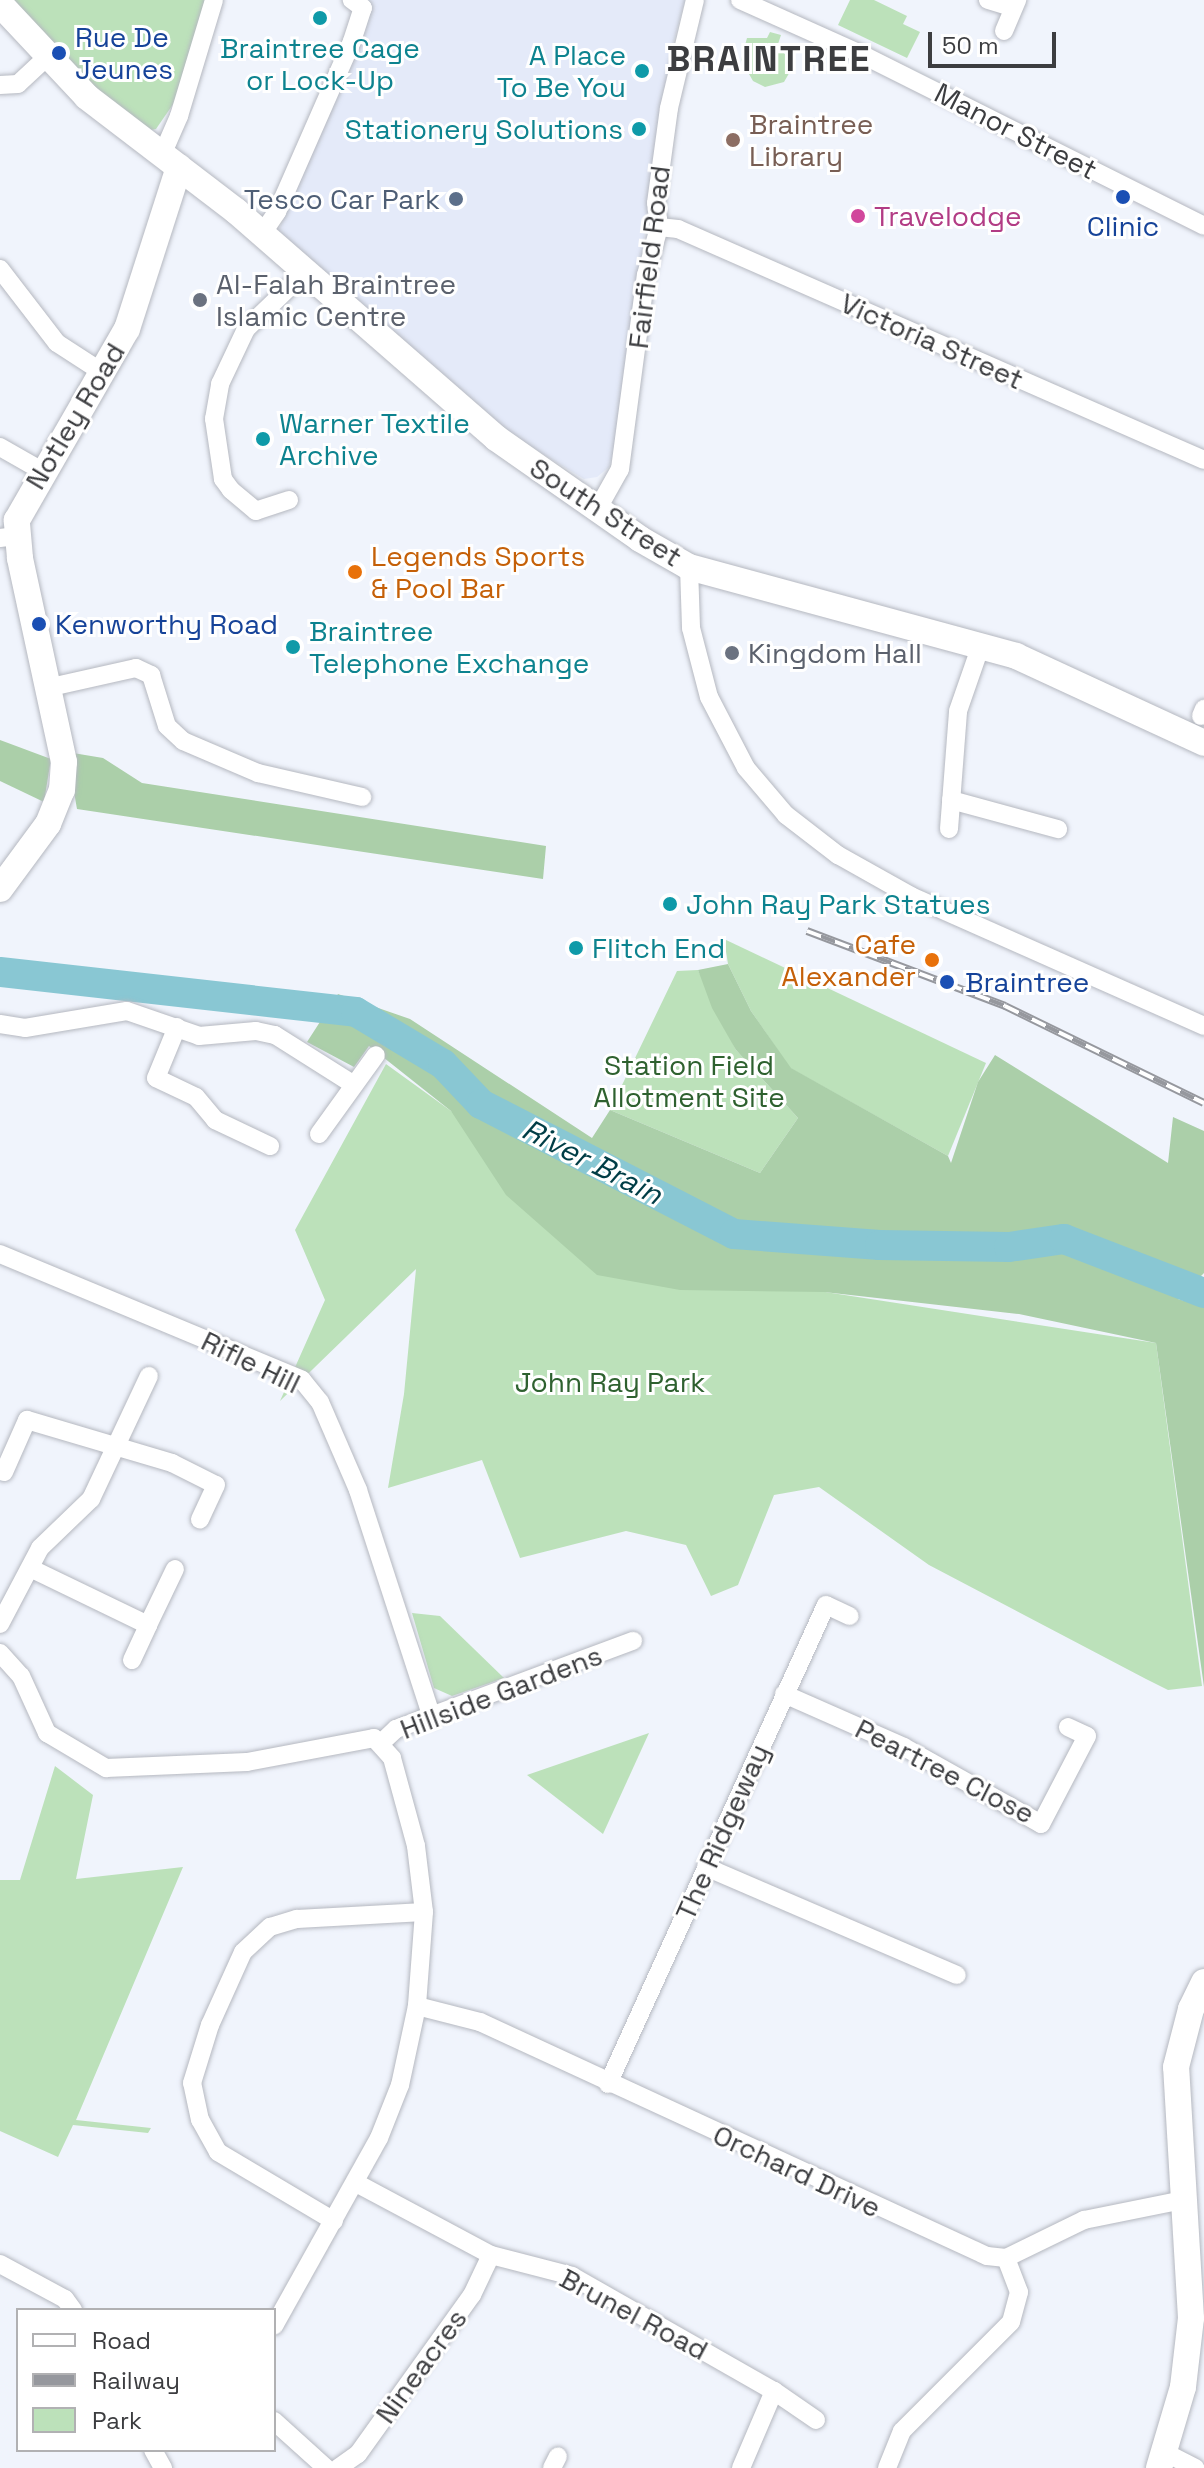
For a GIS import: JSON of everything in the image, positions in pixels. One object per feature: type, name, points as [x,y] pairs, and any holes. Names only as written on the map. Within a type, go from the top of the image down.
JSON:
[{"type":"main road","name":"South Street","points":[[0,4],[87,97],[262,234],[303,274],[496,438],[597,510],[689,567],[981,645],[1063,675],[1204,743]]},
{"type":"main road","name":"Notley Road","points":[[0,889],[48,824],[62,790],[63,749],[51,687],[9,537],[22,506],[105,374],[127,329],[170,161]]},
{"type":"main road","points":[[1162,2460],[1183,2387],[1191,2318],[1176,2067],[1191,2009],[1204,1982]]},
{"type":"street","points":[[170,161],[179,116],[214,0]]},
{"type":"street","points":[[262,234],[277,212],[352,41],[363,8],[352,0]]},
{"type":"street","name":"Fairfield Road","points":[[597,510],[620,469],[646,275],[659,227],[656,203],[669,108],[695,0]]},
{"type":"street","name":"Manor Street","points":[[740,0],[865,56],[1204,226]]},
{"type":"street","points":[[988,0],[1014,4],[1004,31]]},
{"type":"street","points":[[0,85],[18,84],[47,57]]},
{"type":"street","name":"Victoria Street","points":[[659,227],[678,229],[1204,460]]},
{"type":"street","points":[[0,269],[57,343],[105,374]]},
{"type":"street","points":[[289,500],[256,511],[231,490],[223,479],[214,419],[220,384],[246,329],[303,274]]},
{"type":"street","points":[[0,447],[42,471]]},
{"type":"street","points":[[689,567],[691,628],[709,697],[746,768],[786,815],[882,881],[1204,1026]]},
{"type":"street","points":[[949,829],[958,711],[981,645]]},
{"type":"street","points":[[51,687],[136,668],[151,675],[167,726],[183,741],[258,773],[362,797]]},
{"type":"street","points":[[951,800],[1058,829]]},
{"type":"street","points":[[0,1024],[25,1028],[127,1011],[199,1036],[256,1031],[275,1035],[354,1085]]},
{"type":"street","points":[[177,1027],[156,1078],[196,1097],[215,1120],[270,1146]]},
{"type":"street","points":[[319,1134],[376,1055]]},
{"type":"street","name":"Rifle Hill","points":[[0,1254],[302,1380],[320,1402],[358,1490],[432,1718]]},
{"type":"street","points":[[0,1624],[32,1569],[40,1548],[91,1499],[149,1376]]},
{"type":"street","points":[[4,1472],[27,1420],[172,1463],[216,1485],[200,1520]]},
{"type":"street","points":[[32,1569],[148,1625]]},
{"type":"street","points":[[132,1660],[175,1569]]},
{"type":"street","name":"The Ridgeway","points":[[608,2084],[826,1605],[850,1616]]},
{"type":"street","name":"Hillside Gardens","points":[[0,1653],[21,1676],[47,1733],[106,1768],[229,1764],[363,1738],[381,1743],[396,1729],[633,1641]]},
{"type":"street","name":"Peartree Close","points":[[784,1694],[904,1747],[1041,1824],[1087,1736],[1068,1727]]},
{"type":"street","points":[[276,2322],[358,2184],[400,2085],[417,2006],[424,1912],[416,1846],[392,1758],[381,1743]]},
{"type":"street","points":[[706,1867],[957,1975]]},
{"type":"street","points":[[334,2221],[218,2152],[200,2120],[192,2083],[243,1952],[270,1927],[297,1919],[424,1912]]},
{"type":"street","name":"Orchard Drive","points":[[417,2006],[480,2022],[954,2244],[1006,2258]]},
{"type":"street","name":"Brunel Road","points":[[358,2184],[491,2255],[572,2276],[774,2391],[816,2420]]},
{"type":"street","points":[[887,2468],[902,2431],[1011,2322],[1019,2292],[1006,2258],[1084,2220],[1183,2200]]},
{"type":"street","name":"Nineacres","points":[[338,2468],[358,2454],[402,2393],[472,2295],[491,2255]]},
{"type":"street","points":[[0,2264],[65,2299],[72,2308]]},
{"type":"street","points":[[741,2468],[774,2391]]},
{"type":"street","points":[[276,2423],[326,2468]]},
{"type":"street","points":[[1162,2460],[1195,2468]]},
{"type":"shaded area","points":[[358,0],[685,0],[670,55],[615,444],[609,467],[597,477],[584,479],[500,428],[276,237],[367,16]]},
{"type":"green space","points":[[10,0],[205,0],[176,100],[156,129],[145,131],[116,109]]},
{"type":"green space","points":[[850,0],[874,0],[907,16],[903,24],[920,32],[907,58],[838,25]]},
{"type":"green space","points":[[770,32],[781,35],[777,47],[795,63],[784,82],[765,87],[753,81],[741,60],[747,38],[767,38]]},
{"type":"green space","points":[[0,740],[51,759],[44,802],[0,781]]},
{"type":"green space","points":[[67,752],[103,758],[142,783],[546,846],[543,879],[77,809]]},
{"type":"green space","points":[[724,939],[986,1063],[948,1156],[790,1068],[751,1011],[728,964]]},
{"type":"green space","points":[[728,964],[751,1011],[791,1068],[948,1156],[951,1163],[978,1082],[995,1055],[1168,1163],[1173,1117],[1204,1131],[1204,1273],[1178,1299],[1204,1307],[1204,1687],[1156,1343],[1019,1314],[824,1292],[680,1290],[597,1275],[506,1195],[451,1111],[369,1046],[354,1067],[307,1042],[338,994],[410,1019],[592,1138],[610,1110],[760,1173],[798,1118],[736,1050],[712,1008],[698,970]]},
{"type":"green space","name":"Station Field Allotment Site","points":[[698,970],[736,1050],[798,1118],[760,1173],[610,1110],[677,971]]},
{"type":"green space","name":"John Ray Park","points":[[386,1064],[451,1111],[722,1276],[1156,1343],[1202,1686],[1168,1690],[1146,1679],[929,1565],[819,1487],[774,1495],[738,1585],[711,1596],[686,1545],[626,1531],[520,1558],[482,1460],[388,1488],[404,1394],[416,1269],[280,1401],[325,1300],[295,1230]]},
{"type":"green space","points":[[412,1613],[440,1616],[504,1678],[452,1696],[434,1688]]},
{"type":"green space","points":[[649,1733],[603,1834],[527,1775]]},
{"type":"green space","points":[[55,1766],[93,1795],[76,1879],[183,1867],[76,2120],[151,2128],[148,2133],[73,2125],[58,2157],[0,2131],[0,1880],[20,1880]]},
{"type":"waterway","name":"River Brain","points":[[0,972],[356,1012],[443,1064],[481,1104],[734,1234],[880,1245],[1009,1247],[1064,1239],[1204,1293]]},
{"type":"railway","points":[[807,931],[1005,1006],[1204,1103]]},
{"type":"place","name":"Braintree Cage or Lock-Up","points":[[320,18]]},
{"type":"place","name":"Rue De Jeunes","points":[[59,53]]},
{"type":"place","name":"A Place To Be You","points":[[642,71]]},
{"type":"place","name":"Stationery Solutions","points":[[639,129]]},
{"type":"place","name":"Braintree Library","points":[[733,140]]},
{"type":"place","name":"Clinic","points":[[1123,197]]},
{"type":"place","name":"Tesco Car Park","points":[[456,199]]},
{"type":"place","name":"Travelodge","points":[[858,216]]},
{"type":"place","name":"Al-Falah Braintree Islamic Centre","points":[[200,300]]},
{"type":"place","name":"Warner Textile Archive","points":[[263,439]]},
{"type":"place","name":"Legends Sports & Pool Bar","points":[[355,572]]},
{"type":"place","name":"Kenworthy Road","points":[[39,624]]},
{"type":"place","name":"Braintree Telephone Exchange","points":[[293,647]]},
{"type":"place","name":"Kingdom Hall","points":[[732,653]]},
{"type":"place","name":"John Ray Park Statues","points":[[670,904]]},
{"type":"place","name":"Flitch End","points":[[576,948]]},
{"type":"place","name":"Cafe Alexander","points":[[932,960]]},
{"type":"place","name":"Braintree","points":[[947,982]]},
{"type":"district","name":"BRAINTREE","points":[[769,60]]}]
